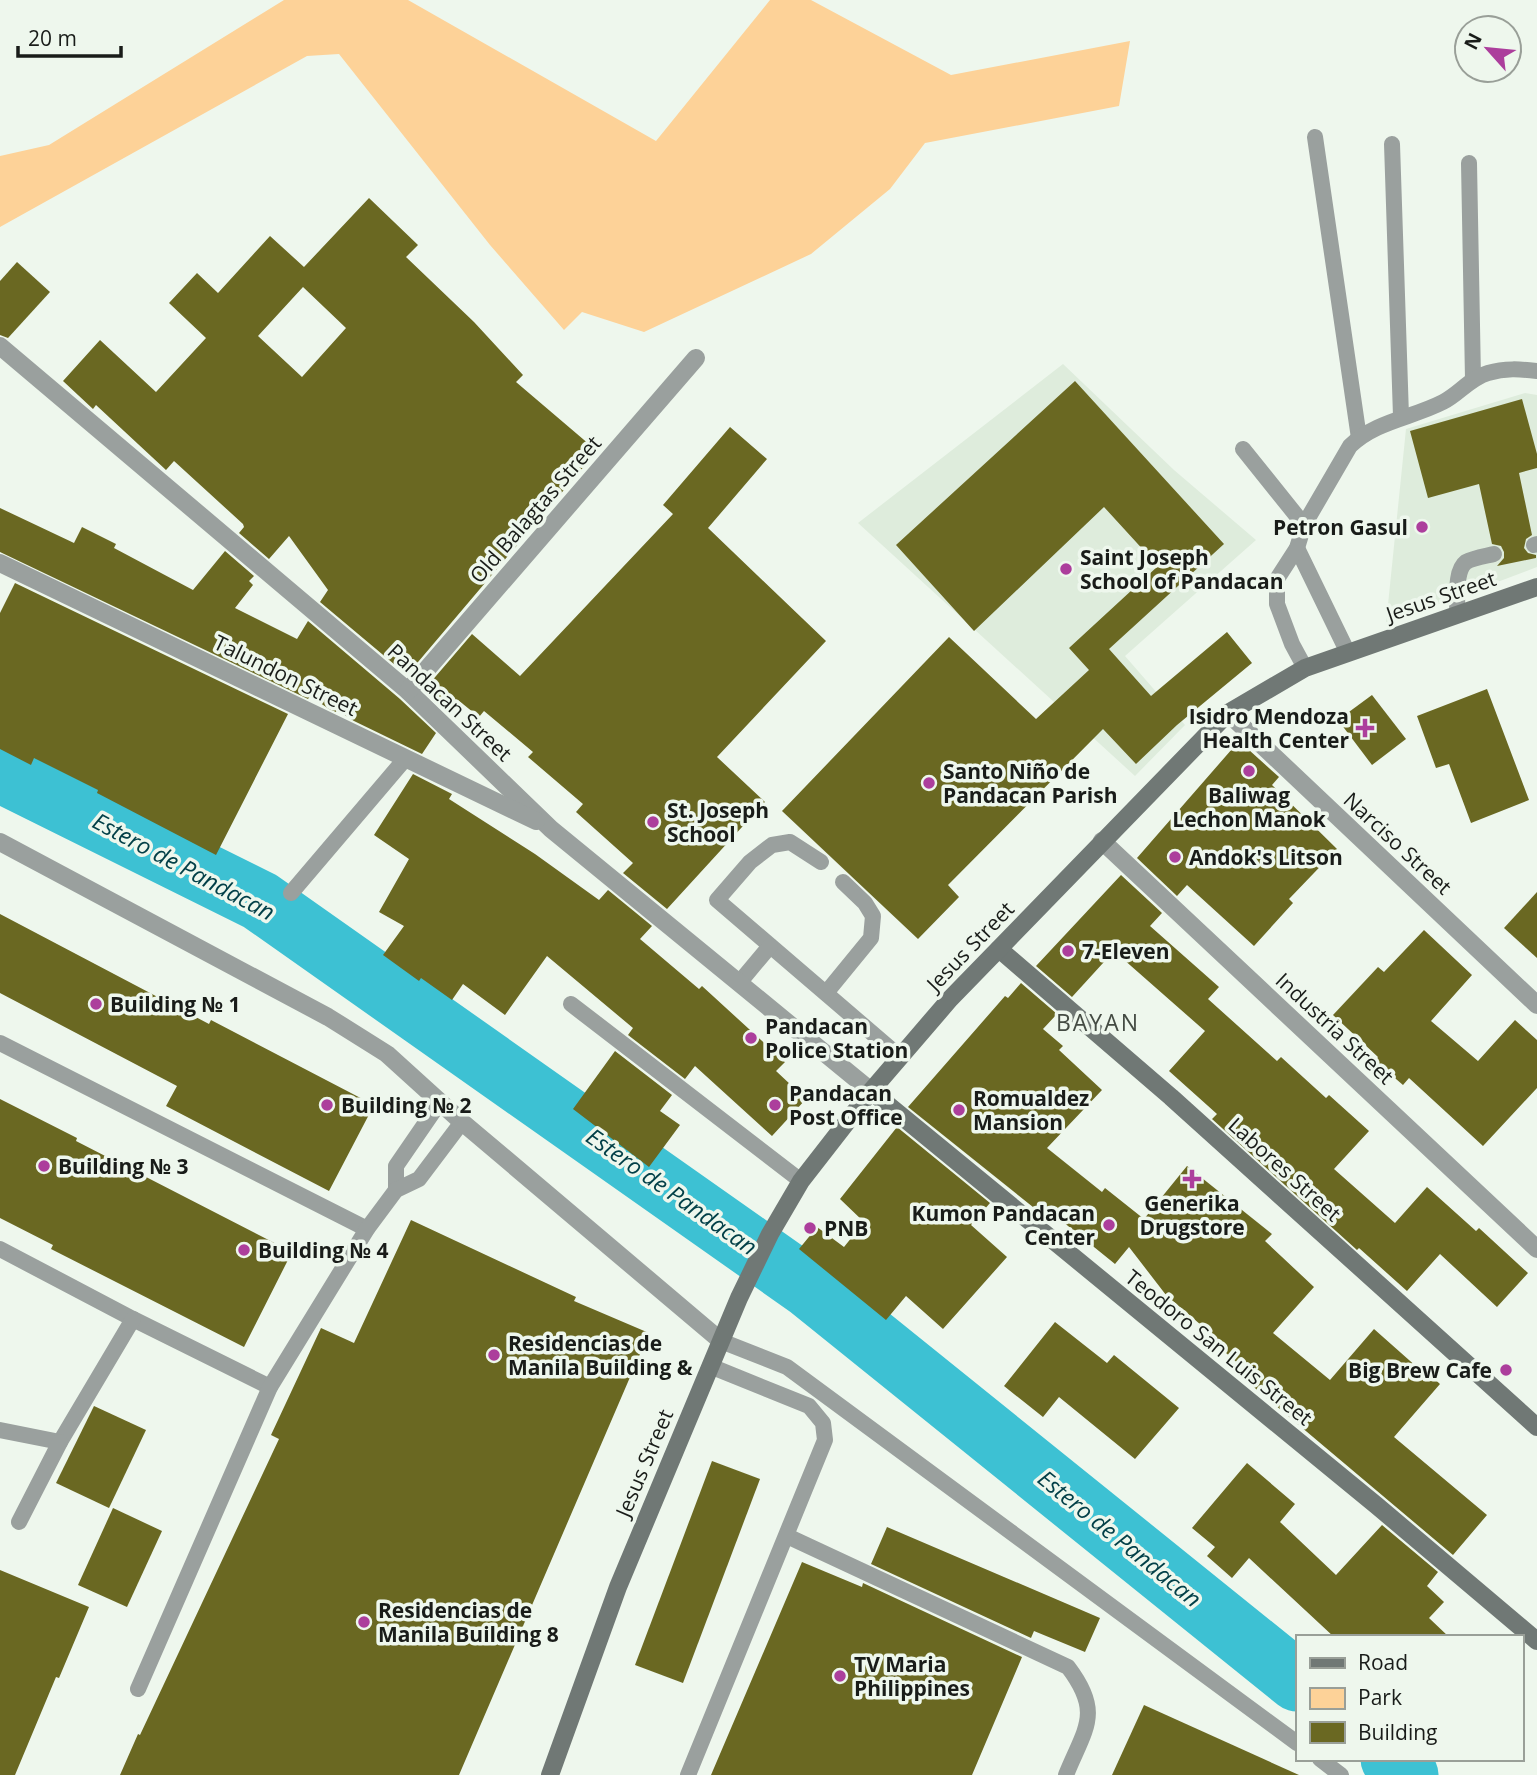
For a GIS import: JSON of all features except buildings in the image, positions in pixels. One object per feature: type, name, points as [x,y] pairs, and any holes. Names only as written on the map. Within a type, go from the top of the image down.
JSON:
[{"type":"main road","name":"Jesus Street","points":[[550,1775],[618,1587],[739,1298],[800,1181],[871,1091],[950,999],[1228,713],[1305,668],[1537,587]]},
{"type":"main road","name":"Labores Street","points":[[999,949],[1171,1097],[1537,1427]]},
{"type":"main road","name":"Teodoro San Luis Street","points":[[871,1091],[1366,1496],[1537,1641]]},
{"type":"street","name":"Pandacan Street","points":[[0,346],[408,691],[551,829],[871,1091]]},
{"type":"street","name":"Old Balagtas Street","points":[[408,691],[696,358]]},
{"type":"street","name":"Talundon Street","points":[[0,563],[551,829]]},
{"type":"street","name":"Narciso Street","points":[[1228,713],[1537,1005]]},
{"type":"street","name":"Industria Street","points":[[1102,841],[1537,1249]]},
{"type":"street","points":[[0,842],[328,1017],[387,1054],[462,1122],[721,1341]]},
{"type":"lane","points":[[1315,138],[1359,438]]},
{"type":"lane","points":[[1392,144],[1401,416]]},
{"type":"lane","points":[[1469,163],[1473,379]]},
{"type":"lane","points":[[1305,668],[1292,644],[1277,604],[1277,579],[1297,548],[1304,525],[1344,454],[1359,438],[1401,416],[1444,402],[1473,379],[1512,368],[1537,371]]},
{"type":"lane","points":[[1243,449],[1304,525]]},
{"type":"lane","points":[[1297,548],[1348,653]]},
{"type":"lane","points":[[1457,613],[1459,573],[1462,567],[1467,562],[1494,554]]},
{"type":"lane","points":[[291,893],[405,758]]},
{"type":"lane","points":[[821,862],[790,842],[772,845],[750,862],[717,900],[900,1057]]},
{"type":"lane","points":[[826,993],[871,938],[873,916],[865,903],[843,882]]},
{"type":"lane","points":[[739,984],[770,946]]},
{"type":"lane","points":[[571,1004],[800,1181]]},
{"type":"lane","points":[[0,1043],[367,1229]]},
{"type":"lane","points":[[396,1190],[396,1166],[440,1102]]},
{"type":"lane","points":[[138,1689],[270,1387],[367,1229],[396,1190],[419,1179],[462,1122]]},
{"type":"lane","points":[[0,1249],[270,1387]]},
{"type":"lane","points":[[19,1522],[60,1442],[133,1319]]},
{"type":"lane","points":[[721,1341],[787,1367],[1296,1742]]},
{"type":"lane","points":[[688,1775],[825,1440],[823,1423],[808,1406],[710,1366]]},
{"type":"lane","points":[[0,1430],[60,1442]]},
{"type":"lane","points":[[787,1536],[1068,1667],[1081,1683],[1088,1699],[1089,1720],[1066,1775]]},
{"type":"lane","points":[[1323,1761],[1341,1775]]},
{"type":"shaded area","name":"Saint Joseph School of Pandacan","points":[[1063,364],[1174,470],[1256,540],[1125,656],[1185,725],[1135,776],[858,523]]},
{"type":"shaded area","points":[[1525,393],[1537,395],[1537,567],[1386,624],[1406,429]]},
{"type":"green space","points":[[284,0],[408,0],[656,141],[770,0],[811,0],[951,75],[1130,41],[1119,106],[925,143],[890,189],[811,254],[644,332],[582,312],[564,330],[490,245],[339,54],[307,56],[0,227],[0,156],[49,145]]},
{"type":"waterway","name":"Estero de Pandacan","points":[[0,772],[260,901],[808,1287],[1296,1680]]},
{"type":"waterway","name":"Estero de Pandacan","points":[[1393,1761],[1408,1775]]},
{"type":"place","name":"Petron Gasul","points":[[1422,527]]},
{"type":"place","name":"Saint Joseph School of Pandacan","points":[[1066,569]]},
{"type":"place","name":"Isidro Mendoza Health Center","points":[[1365,728]]},
{"type":"place","name":"Baliwag Lechon Manok","points":[[1249,771]]},
{"type":"place","name":"Santo Niño de Pandacan Parish","points":[[929,783]]},
{"type":"place","name":"St. Joseph School","points":[[653,822]]},
{"type":"place","name":"Andok's Litson","points":[[1175,857]]},
{"type":"place","name":"7-Eleven","points":[[1068,951]]},
{"type":"place","name":"Building № 1","points":[[96,1004]]},
{"type":"place","name":"Pandacan Police Station","points":[[751,1038]]},
{"type":"place","name":"Building № 2","points":[[327,1105]]},
{"type":"place","name":"Pandacan Post Office","points":[[775,1105]]},
{"type":"place","name":"Romualdez Mansion","points":[[959,1110]]},
{"type":"place","name":"Building № 3","points":[[44,1166]]},
{"type":"place","name":"Generika Drugstore","points":[[1192,1179]]},
{"type":"place","name":"Kumon Pandacan Center","points":[[1109,1225]]},
{"type":"place","name":"PNB","points":[[810,1228]]},
{"type":"place","name":"Building № 4","points":[[244,1250]]},
{"type":"place","name":"Residencias de Manila Building &","points":[[494,1355]]},
{"type":"place","name":"Big Brew Cafe","points":[[1506,1370]]},
{"type":"place","name":"Residencias de Manila Building 8","points":[[364,1622]]},
{"type":"place","name":"TV Maria Philippines","points":[[840,1676]]},
{"type":"district","name":"BAYAN","points":[[1098,1022]]}]
